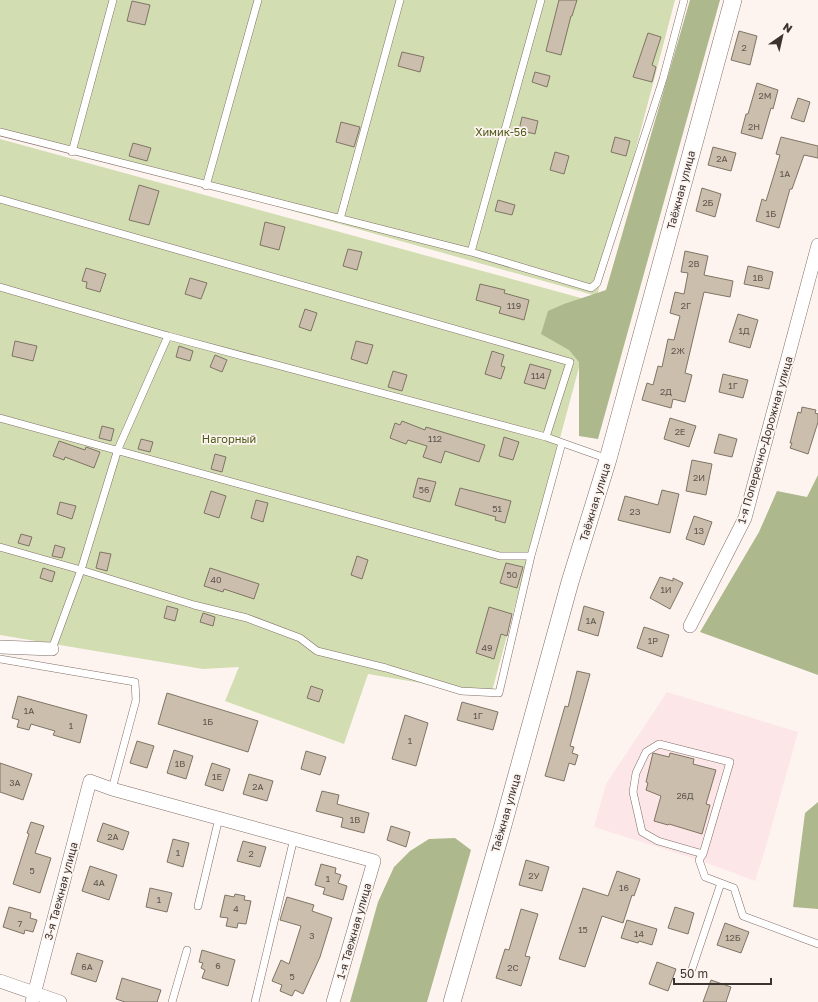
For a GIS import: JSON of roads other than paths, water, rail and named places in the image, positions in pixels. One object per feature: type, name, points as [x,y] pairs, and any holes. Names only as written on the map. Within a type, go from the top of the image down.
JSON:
[{"type":"street","name":"Таёжная улица","points":[[452,1002],[500,836],[570,582],[608,459],[733,0]]},
{"type":"street","name":"1-я Поперечно-Дорожная улица","points":[[690,626],[745,518],[818,245]]},
{"type":"street","points":[[0,647],[52,649]]},
{"type":"street","name":"3-я Таежная улица","points":[[34,998],[90,781],[112,789]]},
{"type":"street","points":[[112,789],[294,838]]},
{"type":"street","name":"1-я Таежная улица","points":[[294,838],[374,861],[334,1002]]},
{"type":"street","points":[[0,981],[34,998],[60,1002]]},
{"type":"lane","points":[[72,152],[113,0]]},
{"type":"lane","points":[[206,186],[258,0]]},
{"type":"lane","points":[[340,219],[400,0]]},
{"type":"lane","points":[[471,252],[542,0]]},
{"type":"lane","points":[[0,132],[72,152],[471,252],[591,288],[597,283],[663,78],[684,0]]},
{"type":"lane","points":[[0,199],[570,362],[546,437]]},
{"type":"lane","points":[[0,287],[168,336],[546,437],[608,459]]},
{"type":"lane","points":[[52,649],[81,570],[118,449],[168,336]]},
{"type":"lane","points":[[0,418],[118,449],[500,556],[532,556]]},
{"type":"lane","points":[[0,547],[194,605],[247,618],[300,638],[317,651],[386,668],[461,691],[499,693],[532,556],[562,443]]},
{"type":"lane","points":[[0,659],[135,682],[136,700],[112,789]]},
{"type":"lane","points":[[703,854],[658,841],[642,832],[633,792],[636,773],[646,752],[659,744],[730,762],[703,854],[699,860],[705,877],[734,888],[743,916],[818,944]]},
{"type":"lane","points":[[198,906],[219,818]]},
{"type":"lane","points":[[255,1002],[294,838]]},
{"type":"lane","points":[[692,969],[721,883]]},
{"type":"lane","points":[[172,1002],[187,950]]},
{"type":"park label","name":"Химик-56","points":[[501,132]]},
{"type":"park label","name":"Нагорный","points":[[229,439]]}]
